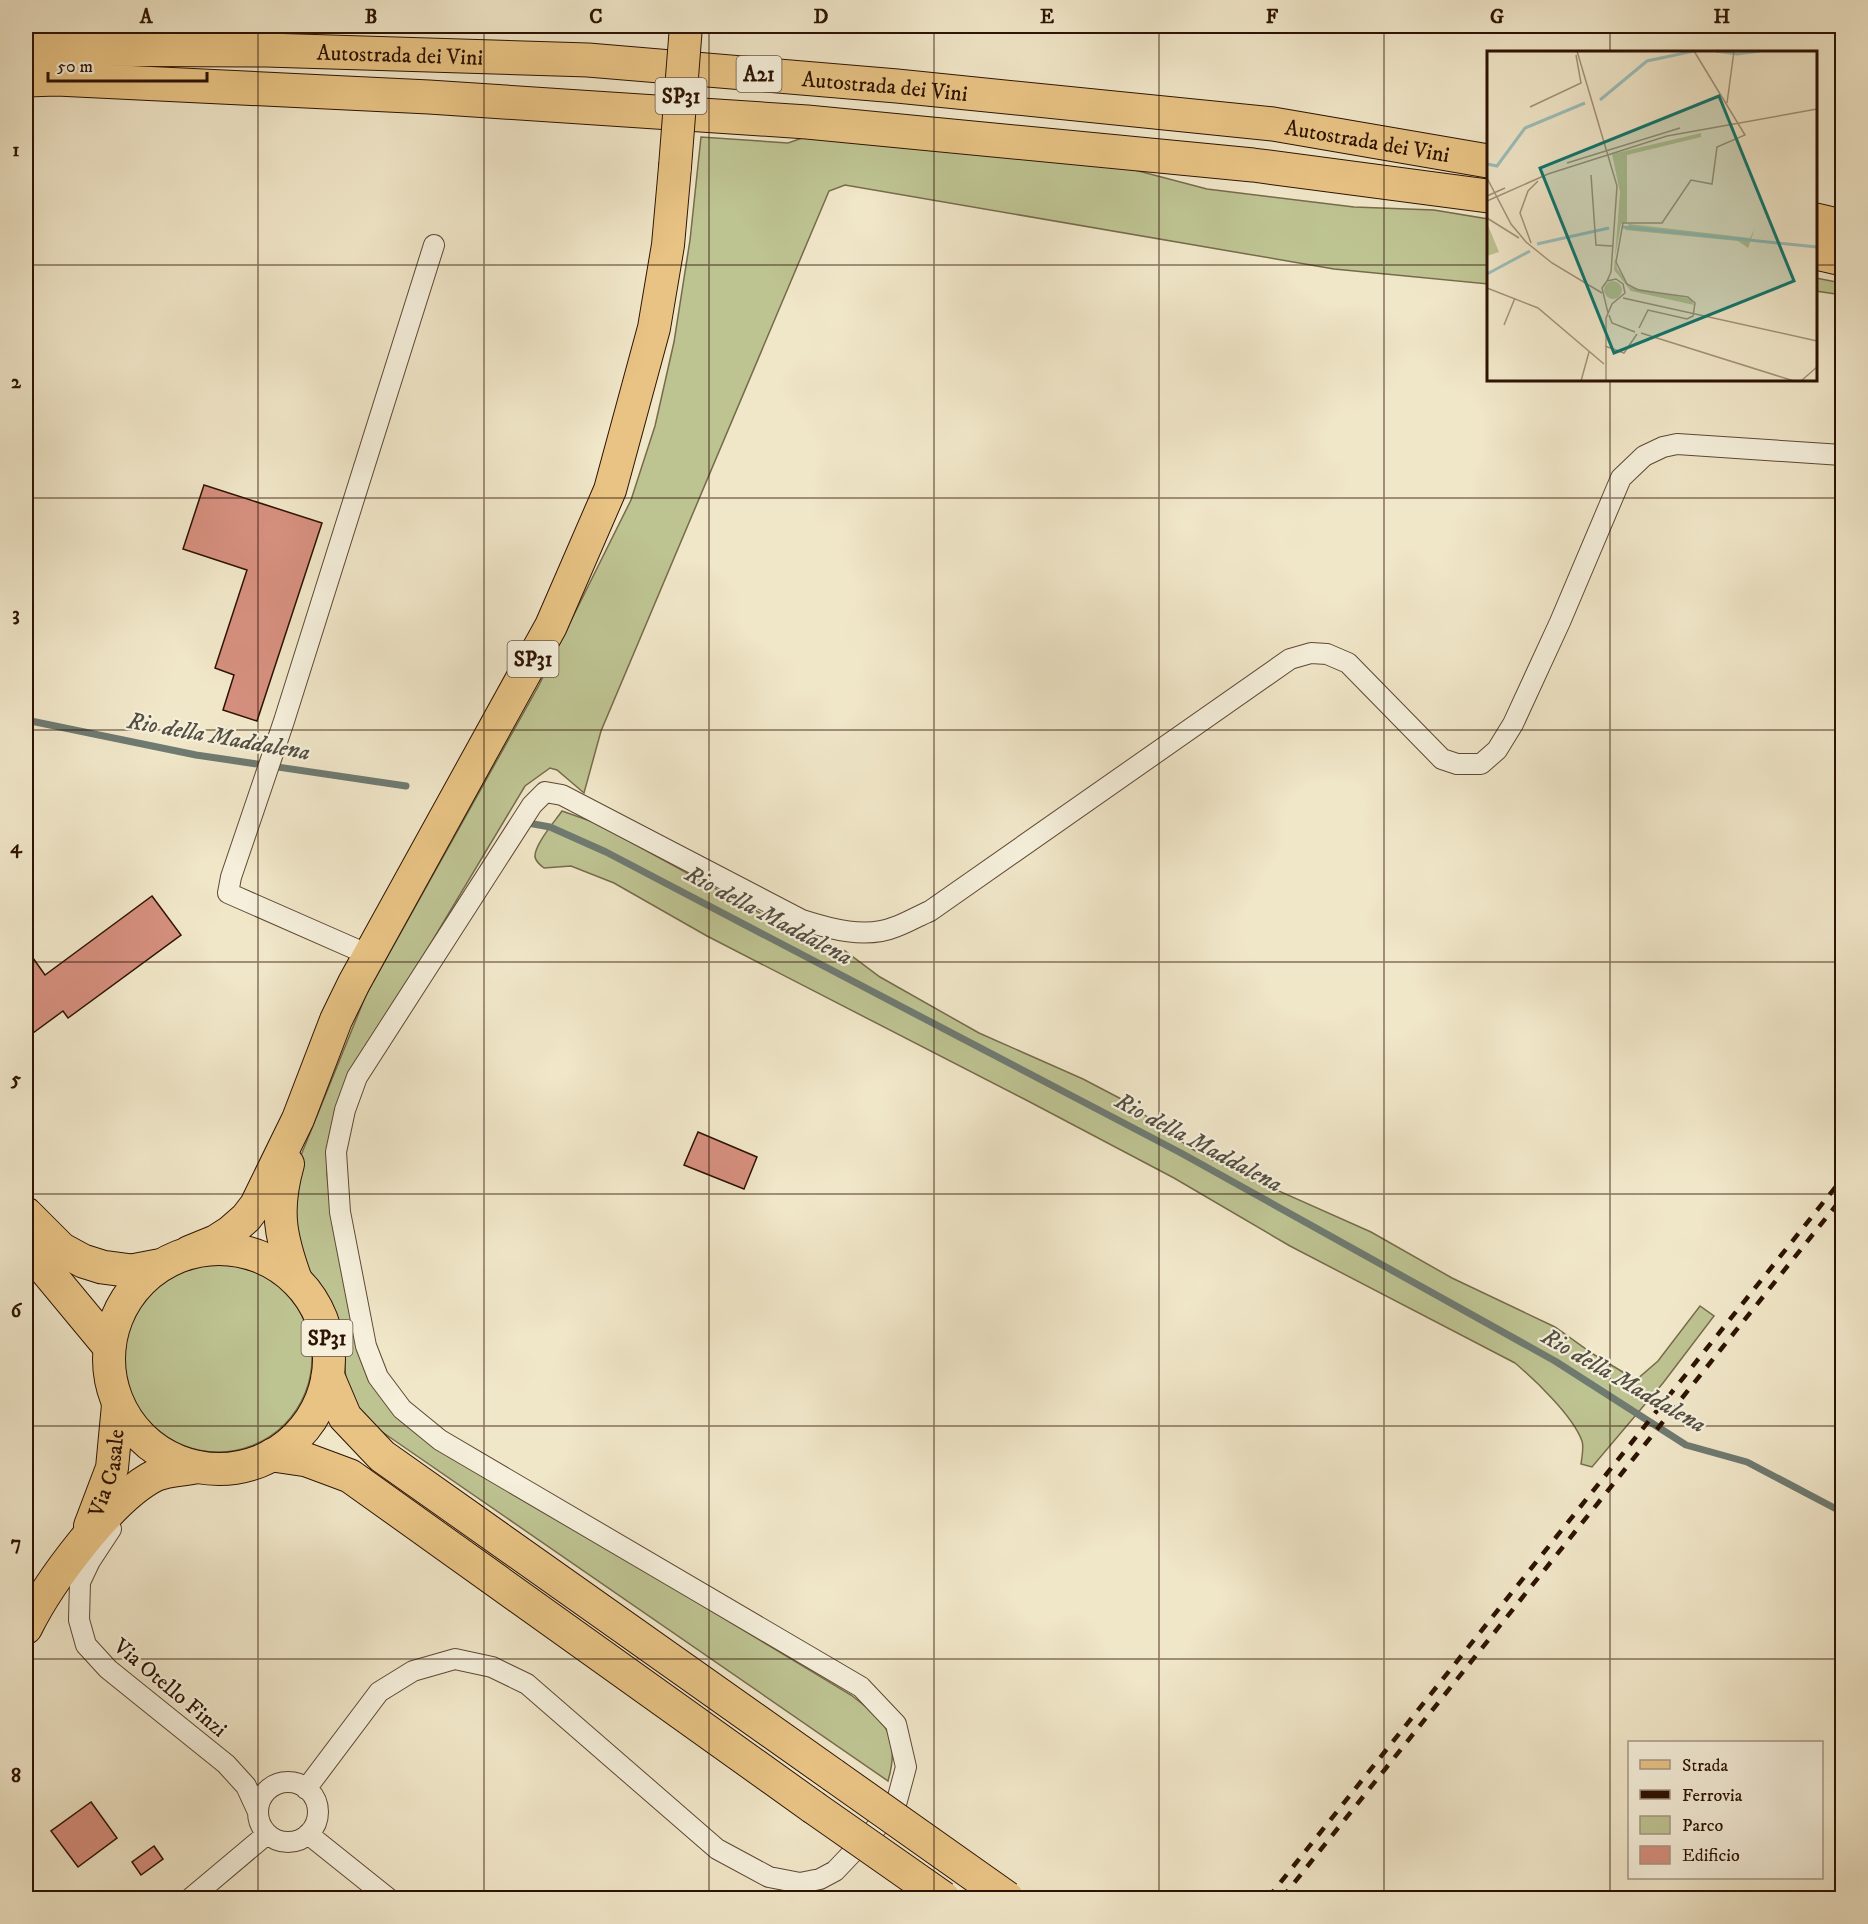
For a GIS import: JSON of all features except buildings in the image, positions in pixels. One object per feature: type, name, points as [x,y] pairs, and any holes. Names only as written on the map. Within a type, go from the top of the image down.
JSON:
[{"type":"highway","name":"Autostrada dei Vini","points":[[26,49],[266,50],[612,62],[897,86],[1273,124],[1487,161]]},
{"type":"highway","name":"Autostrada dei Vini","points":[[36,82],[429,97],[807,122],[1253,165],[1487,196]]},
{"type":"highway","points":[[1817,220],[1842,226]]},
{"type":"highway","points":[[1817,253],[1842,258]]},
{"type":"highway","points":[[26,1214],[61,1249],[82,1261],[102,1267],[132,1271],[158,1266]]},
{"type":"highway","points":[[26,1246],[109,1346]]},
{"type":"highway","points":[[328,1377],[345,1417],[382,1456],[1007,1899]]},
{"type":"highway","points":[[273,1455],[306,1460],[350,1476],[943,1899]]},
{"type":"main road","name":"SP31","points":[[189,1252],[227,1249],[258,1256],[296,1280],[319,1311],[327,1336],[330,1364],[325,1390],[311,1420],[286,1447],[260,1462],[229,1469],[197,1467],[165,1455],[137,1434],[118,1405],[111,1386],[108,1366],[114,1322],[124,1300],[140,1281],[158,1266],[189,1252],[216,1241],[246,1218],[265,1189],[298,1119],[336,1020],[369,955],[551,626],[610,490],[654,328],[668,245],[686,26]]},
{"type":"main road","name":"SP31","points":[[296,1280],[281,1231],[280,1214],[281,1196],[298,1119]]},
{"type":"main road","name":"Via Casale","points":[[84,1541],[112,1468],[118,1405]]},
{"type":"main road","name":"Via Casale","points":[[26,1628],[55,1580],[84,1541],[119,1504],[141,1485],[158,1475],[197,1467]]},
{"type":"street","points":[[369,955],[228,893],[434,245]]},
{"type":"street","points":[[306,1789],[379,1692],[413,1671],[455,1659],[492,1667],[527,1684],[717,1849],[769,1877],[800,1883],[820,1879],[835,1871],[895,1809],[906,1767],[896,1724],[861,1687],[440,1440],[402,1409],[378,1377],[366,1346],[340,1212],[336,1152],[345,1110],[357,1077],[532,805],[545,792],[562,795],[802,920],[833,930],[863,932],[893,928],[930,911],[1290,659],[1311,653],[1327,654],[1347,663],[1442,759],[1457,764],[1481,764],[1497,750],[1513,724],[1560,622],[1621,478],[1644,456],[1663,447],[1677,444],[1842,454]]},
{"type":"street","name":"Via Otello Finzi","points":[[141,1485],[102,1543],[80,1582],[79,1620],[86,1645],[108,1669],[226,1764],[246,1786],[258,1812]]},
{"type":"street","name":"Via Otello Finzi","points":[[226,1764],[280,1784]]},
{"type":"street","points":[[289,1783],[306,1789],[317,1806],[318,1816],[308,1834],[292,1842],[283,1842],[267,1834],[259,1820],[258,1812],[264,1794],[280,1784],[289,1783]]},
{"type":"street","points":[[191,1899],[267,1834]]},
{"type":"street","points":[[308,1834],[388,1899]]},
{"type":"green space","points":[[811,135],[1112,164],[1207,189],[1354,207],[1434,210],[1487,219],[1487,284],[1334,269],[845,185],[829,191],[601,731],[584,793],[557,770],[550,768],[525,786],[358,1065],[330,1147],[327,1174],[330,1199],[359,1348],[421,1436],[851,1695],[873,1713],[887,1731],[892,1752],[888,1781],[375,1427],[355,1405],[347,1390],[342,1337],[337,1316],[298,1254],[293,1175],[366,995],[539,685],[631,500],[655,426],[674,342],[690,240],[701,137],[788,143]]},
{"type":"green space","points":[[1817,278],[1842,283],[1842,295],[1817,291]]},
{"type":"green space","points":[[562,811],[596,823],[760,913],[845,951],[880,977],[979,1033],[1083,1079],[1125,1101],[1192,1149],[1243,1175],[1371,1232],[1452,1278],[1555,1327],[1636,1380],[1658,1361],[1700,1306],[1714,1316],[1663,1383],[1592,1467],[1581,1464],[1582,1441],[1571,1421],[1543,1389],[1515,1363],[1290,1246],[1174,1178],[707,936],[614,883],[571,866],[544,868],[536,860],[536,852],[541,840]]},
{"type":"green space","points":[[209,1264],[227,1264],[254,1271],[285,1291],[305,1322],[312,1358],[305,1394],[285,1425],[254,1445],[227,1452],[209,1452],[174,1441],[158,1431],[145,1418],[128,1385],[124,1367],[124,1349],[135,1314],[145,1298],[158,1285],[191,1268]]},
{"type":"waterway","name":"Rio della Maddalena","points":[[26,720],[196,755],[406,786]]},
{"type":"waterway","name":"Rio della Maddalena","points":[[528,823],[550,827],[606,852],[1181,1153],[1555,1361],[1686,1445],[1747,1462],[1842,1512]]},
{"type":"railway","points":[[1268,1898],[1842,1179]]},
{"type":"railway","points":[[1282,1898],[1842,1198]]}]
